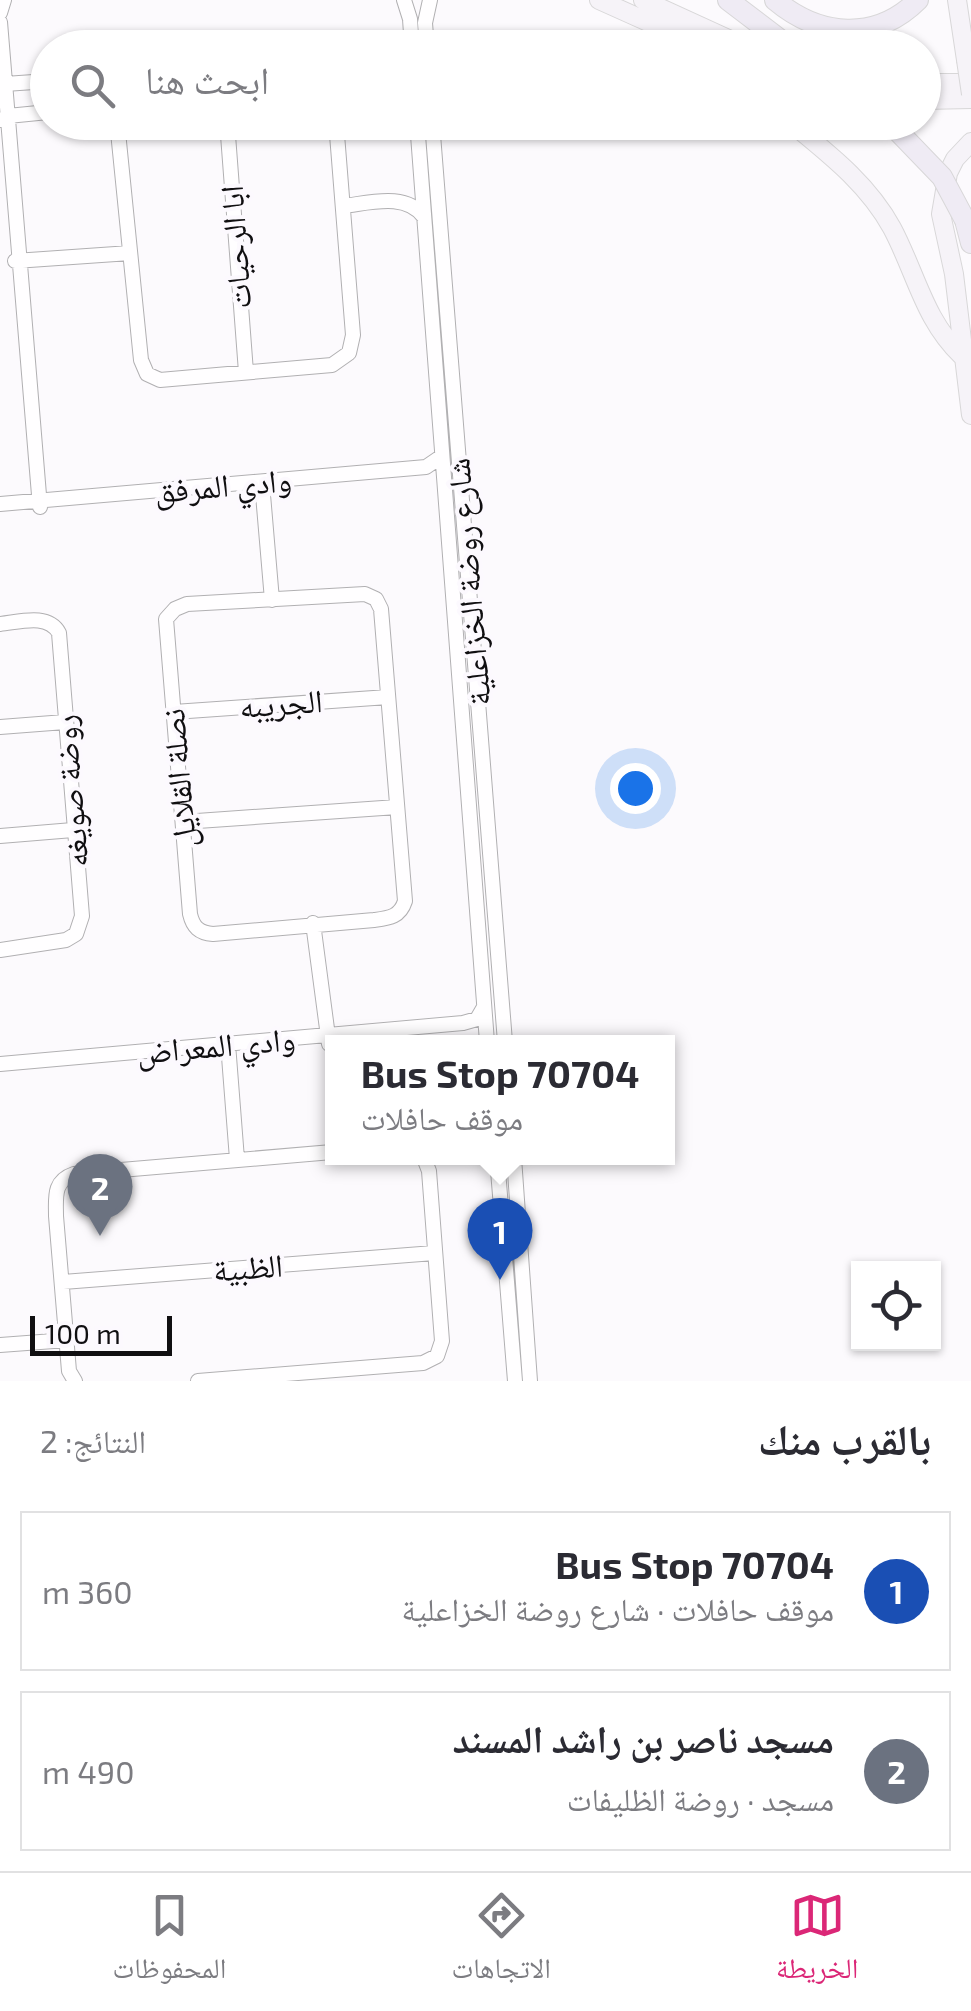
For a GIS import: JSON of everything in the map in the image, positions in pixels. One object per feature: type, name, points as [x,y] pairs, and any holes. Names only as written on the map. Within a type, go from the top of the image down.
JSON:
[{"type":"highway","points":[[728,0],[768,30]]},
{"type":"highway","points":[[775,0],[808,22],[837,30]]},
{"type":"highway","points":[[859,30],[886,24],[918,0]]},
{"type":"highway","points":[[906,140],[942,177],[971,243]]},
{"type":"main road","points":[[599,0],[659,29]]},
{"type":"main road","points":[[643,0],[709,30]]},
{"type":"main road","points":[[941,99],[971,97],[957,0]]},
{"type":"main road","points":[[941,84],[971,83]]},
{"type":"main road","points":[[812,140],[843,166],[876,203],[893,230],[930,317],[962,356]]},
{"type":"main road","points":[[971,142],[952,164],[942,202],[971,415]]},
{"type":"street","points":[[0,13],[4,0]]},
{"type":"street","points":[[406,0],[419,30]]},
{"type":"street","points":[[417,30],[427,0]]},
{"type":"street","points":[[0,22],[3,119],[37,504]]},
{"type":"street","points":[[3,88],[30,84]]},
{"type":"street","points":[[3,119],[30,115]]},
{"type":"street","points":[[119,140],[141,360],[147,374],[166,380],[332,365],[349,353],[353,335],[338,140]]},
{"type":"street","name":"ابا الرحيات","points":[[228,140],[246,372]]},
{"type":"street","name":"شارع روضة الخزاعلية","points":[[418,140],[487,1035]]},
{"type":"street","name":"شارع روضة الخزاعلية","points":[[433,140],[504,1035]]},
{"type":"street","points":[[344,206],[398,201],[410,196],[421,180]]},
{"type":"street","points":[[398,201],[413,205],[424,217]]},
{"type":"street","points":[[17,261],[130,253]]},
{"type":"street","name":"وادي المرفق","points":[[262,486],[426,467],[442,456]]},
{"type":"street","name":"وادي المرفق","points":[[0,508],[425,472],[443,480]]},
{"type":"street","points":[[262,486],[272,600]]},
{"type":"street","name":"نصلة القلايل","points":[[373,596],[380,609],[388,696],[404,901],[399,913],[374,920],[213,934],[197,929],[190,914],[166,626],[170,612],[188,604],[373,596]]},
{"type":"street","name":"روضة صويغه","points":[[0,624],[46,621],[58,628],[82,916],[78,929],[66,940],[0,950]]},
{"type":"street","name":"الجريبه","points":[[174,712],[388,696]]},
{"type":"street","points":[[0,727],[65,722]]},
{"type":"street","points":[[183,822],[398,807]]},
{"type":"street","points":[[0,836],[73,830]]},
{"type":"street","points":[[313,923],[332,1035]]},
{"type":"street","name":"وادي المعراض","points":[[383,1035],[468,1023],[481,1016],[484,1007]]},
{"type":"street","name":"وادي المعراض","points":[[403,1035],[463,1029],[480,1035]]},
{"type":"street","name":"وادي المعراض","points":[[0,1067],[325,1042]]},
{"type":"street","points":[[228,1048],[237,1159]]},
{"type":"street","points":[[76,1381],[70,1371],[56,1191],[64,1178],[74,1174],[325,1153]]},
{"type":"street","points":[[198,1381],[433,1360],[442,1346],[427,1165]]},
{"type":"street","points":[[498,1165],[515,1381]]},
{"type":"street","points":[[515,1165],[530,1381]]},
{"type":"street","name":"الظبية","points":[[62,1282],[434,1253]]},
{"type":"street","points":[[0,1346],[67,1340]]},
{"type":"street","points":[[507,1381],[513,1350]]},
{"type":"place","name":"مسجد ناصر بن راشد المسند","points":[[100,1236]]},
{"type":"place","name":"Bus Stop 70704","points":[[500,1280]]}]
